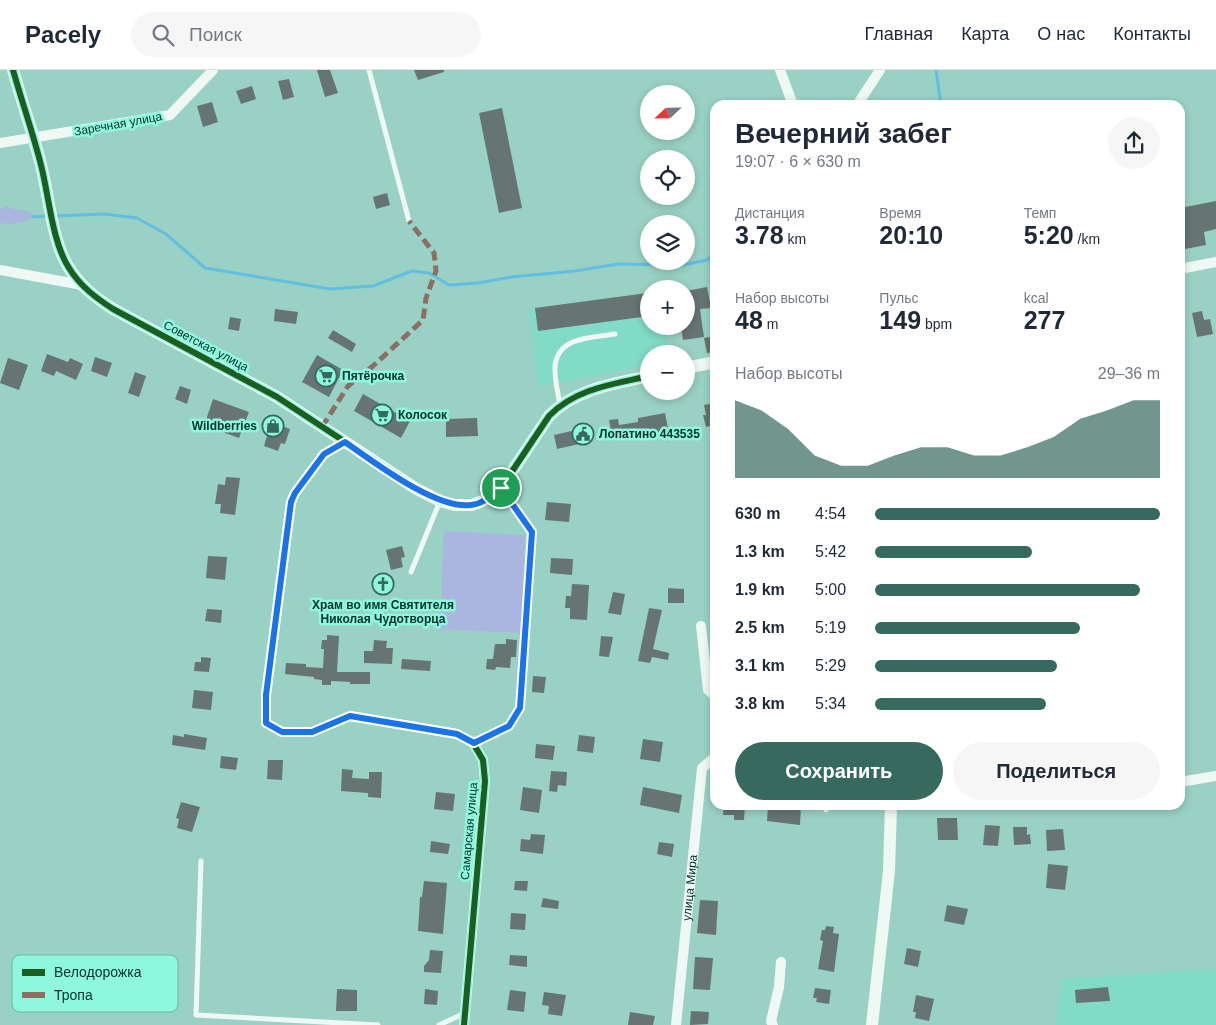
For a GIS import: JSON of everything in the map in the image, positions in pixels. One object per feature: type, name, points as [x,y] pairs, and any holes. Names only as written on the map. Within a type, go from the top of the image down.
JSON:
[{"type":"street","name":"Советская улица","points":[[13,70],[41,164],[59,246],[68,267],[82,285],[94,296],[113,309],[277,397],[408,483],[440,501],[455,505],[472,505],[487,499],[501,488]]},
{"type":"street","name":"Заречная улица","points":[[33,139],[170,115],[214,70]]},
{"type":"street","points":[[780,70],[791,100]]},
{"type":"street","points":[[860,100],[880,70]]},
{"type":"street","points":[[0,143],[33,139]]},
{"type":"street","points":[[1185,268],[1216,262]]},
{"type":"street","name":"Советская улица","points":[[0,270],[82,285]]},
{"type":"street","points":[[695,366],[710,363]]},
{"type":"street","points":[[501,488],[548,416],[560,405],[570,398],[588,391],[640,378]]},
{"type":"street","points":[[345,442],[324,454],[295,493],[291,502],[266,695],[266,723],[282,732],[312,732],[350,716],[457,734],[474,743]]},
{"type":"street","points":[[701,626],[708,690],[710,692]]},
{"type":"street","name":"Самарская улица","points":[[464,1025],[485,781],[483,760],[474,743]]},
{"type":"street","name":"улица Мира","points":[[676,1025],[702,768],[710,761]]},
{"type":"street","points":[[1185,781],[1216,776]]},
{"type":"street","points":[[872,1025],[889,871],[891,810]]},
{"type":"street","points":[[772,1025],[771,1021],[779,987],[780,962]]},
{"type":"lane","points":[[369,70],[409,221]]},
{"type":"lane","points":[[560,405],[555,367],[557,357],[562,348],[570,342],[615,334]]},
{"type":"lane","points":[[474,743],[509,726],[520,708],[532,532],[501,488]]},
{"type":"lane","points":[[411,572],[440,501]]},
{"type":"lane","points":[[201,861],[196,1015],[378,1025]]},
{"type":"lane","points":[[439,1025],[465,1013]]},
{"type":"shaded area","points":[[7,206],[12,209],[29,211],[33,214],[33,217],[17,223],[0,223],[0,209]]},
{"type":"shaded area","points":[[640,294],[640,335],[667,335],[669,345],[640,345],[640,367],[539,386],[528,309]]},
{"type":"shaded area","points":[[444,531],[525,535],[521,633],[440,629]]},
{"type":"shaded area","points":[[1216,969],[1216,1025],[1056,1025],[1062,979]]},
{"type":"building","points":[[317,70],[330,70],[338,93],[325,97]]},
{"type":"building","points":[[414,70],[444,70],[444,72],[418,80]]},
{"type":"building","points":[[289,79],[294,97],[283,100],[278,81]]},
{"type":"building","points":[[252,86],[256,99],[241,104],[236,91]]},
{"type":"building","points":[[212,102],[218,122],[203,127],[197,106]]},
{"type":"building","points":[[502,108],[522,208],[499,213],[479,113]]},
{"type":"building","points":[[387,193],[390,205],[376,209],[373,197]]},
{"type":"building","points":[[1216,201],[1216,229],[1204,232],[1206,245],[1185,249],[1185,207]]},
{"type":"building","points":[[707,287],[710,308],[700,309],[704,337],[683,340],[682,335],[695,335],[695,289]]},
{"type":"building","points":[[640,294],[640,317],[538,331],[535,308]]},
{"type":"building","points":[[275,309],[298,312],[296,324],[274,321]]},
{"type":"building","points":[[1202,311],[1204,320],[1210,319],[1213,334],[1197,337],[1192,313]]},
{"type":"building","points":[[230,317],[241,319],[239,331],[228,329]]},
{"type":"building","points":[[333,330],[356,344],[352,352],[328,338]]},
{"type":"building","points":[[710,337],[710,353],[707,353],[704,338]]},
{"type":"building","points":[[47,354],[68,362],[70,358],[83,364],[76,380],[56,371],[54,376],[41,371]]},
{"type":"building","points":[[317,355],[343,370],[329,397],[302,382]]},
{"type":"building","points":[[95,357],[112,363],[107,377],[91,371]]},
{"type":"building","points":[[8,358],[28,365],[19,390],[0,383]]},
{"type":"building","points":[[135,372],[146,376],[139,397],[128,393]]},
{"type":"building","points":[[180,386],[191,390],[187,404],[175,399]]},
{"type":"building","points":[[363,394],[410,421],[401,438],[354,411]]},
{"type":"building","points":[[213,399],[249,412],[239,438],[225,433],[227,427],[206,420]]},
{"type":"building","points":[[710,404],[710,426],[706,427],[703,415],[706,415],[704,405]]},
{"type":"building","points":[[665,413],[669,433],[649,437],[647,430],[612,437],[609,420],[618,419],[619,425],[638,422],[638,418]]},
{"type":"building","points":[[477,418],[478,436],[446,437],[446,419]]},
{"type":"building","points":[[271,422],[290,429],[285,444],[281,443],[278,451],[264,446]]},
{"type":"building","points":[[585,428],[588,442],[557,449],[554,435]]},
{"type":"building","points":[[226,477],[240,478],[235,515],[220,513],[221,504],[215,504],[218,484],[225,485]]},
{"type":"building","points":[[547,502],[571,504],[569,522],[545,520]]},
{"type":"building","points":[[402,546],[405,557],[401,558],[403,567],[391,570],[386,550]]},
{"type":"building","points":[[208,556],[227,557],[225,580],[206,578]]},
{"type":"building","points":[[551,558],[573,559],[572,575],[550,573]]},
{"type":"building","points":[[572,584],[589,585],[587,620],[570,619],[570,608],[565,608],[566,596],[571,596]]},
{"type":"building","points":[[668,588],[684,589],[684,603],[668,603]]},
{"type":"building","points":[[613,592],[625,594],[621,615],[608,613]]},
{"type":"building","points":[[649,608],[662,610],[653,649],[669,653],[668,660],[652,657],[650,663],[638,661]]},
{"type":"building","points":[[207,609],[222,610],[221,623],[205,621]]},
{"type":"building","points":[[327,635],[339,636],[337,672],[370,672],[370,684],[350,684],[350,682],[331,681],[331,685],[322,685],[322,680],[314,679],[314,677],[285,674],[286,663],[306,664],[306,667],[323,668],[324,649],[321,649],[322,640],[327,640]]},
{"type":"building","points":[[601,636],[613,637],[609,657],[599,656]]},
{"type":"building","points":[[506,639],[517,640],[516,657],[511,657],[510,668],[496,667],[495,670],[486,669],[487,659],[493,659],[495,644],[506,644]]},
{"type":"building","points":[[374,640],[387,641],[386,648],[393,648],[392,664],[364,663],[364,651],[373,651]]},
{"type":"building","points":[[201,657],[211,658],[209,672],[194,671],[195,662],[201,662]]},
{"type":"building","points":[[402,659],[431,661],[430,671],[401,669]]},
{"type":"building","points":[[533,676],[546,677],[544,693],[532,692]]},
{"type":"building","points":[[194,690],[213,692],[211,710],[192,708]]},
{"type":"building","points":[[184,734],[207,738],[205,750],[172,745],[173,735],[184,737]]},
{"type":"building","points":[[579,735],[595,737],[593,753],[577,751]]},
{"type":"building","points":[[643,739],[663,742],[660,762],[640,759]]},
{"type":"building","points":[[536,744],[555,746],[553,760],[535,758]]},
{"type":"building","points":[[221,756],[238,758],[236,770],[220,768]]},
{"type":"building","points":[[268,760],[283,760],[282,780],[267,779]]},
{"type":"building","points":[[342,769],[353,770],[352,778],[369,779],[369,772],[382,772],[381,798],[368,797],[368,793],[341,791]]},
{"type":"building","points":[[551,771],[567,772],[566,786],[558,785],[557,792],[549,791]]},
{"type":"building","points":[[523,787],[542,790],[539,813],[520,810]]},
{"type":"building","points":[[643,787],[682,795],[679,813],[640,805]]},
{"type":"building","points":[[436,792],[455,794],[453,811],[434,809]]},
{"type":"building","points":[[181,802],[200,807],[192,832],[177,828],[179,819],[176,818]]},
{"type":"building","points":[[724,810],[745,810],[744,820],[734,820],[734,815],[723,815]]},
{"type":"building","points":[[768,810],[801,810],[800,825],[767,821]]},
{"type":"building","points":[[937,818],[957,818],[958,840],[938,840]]},
{"type":"building","points":[[985,825],[1000,826],[998,846],[983,845]]},
{"type":"building","points":[[1013,827],[1027,827],[1027,835],[1030,834],[1031,844],[1014,845]]},
{"type":"building","points":[[1063,829],[1065,850],[1047,851],[1046,830]]},
{"type":"building","points":[[531,834],[545,835],[543,854],[520,851],[521,839],[530,840]]},
{"type":"building","points":[[431,841],[450,844],[448,854],[430,852]]},
{"type":"building","points":[[659,842],[674,844],[672,857],[657,854]]},
{"type":"building","points":[[1048,864],[1068,866],[1065,890],[1046,888]]},
{"type":"building","points":[[424,881],[447,883],[443,934],[418,931],[420,897],[422,897]]},
{"type":"building","points":[[515,881],[528,881],[527,891],[514,890]]},
{"type":"building","points":[[543,898],[559,901],[558,909],[541,907]]},
{"type":"building","points":[[700,900],[718,901],[716,935],[697,933]]},
{"type":"building","points":[[947,905],[968,909],[964,925],[944,921]]},
{"type":"building","points":[[511,913],[526,914],[525,930],[510,929]]},
{"type":"building","points":[[826,926],[834,927],[833,933],[839,934],[834,972],[818,969],[823,941],[820,940],[822,930],[825,930]]},
{"type":"building","points":[[907,948],[921,951],[918,967],[904,964]]},
{"type":"building","points":[[430,950],[443,951],[441,973],[424,972],[424,966],[429,960]]},
{"type":"building","points":[[510,955],[527,956],[527,967],[509,965]]},
{"type":"building","points":[[695,957],[713,958],[710,990],[693,989]]},
{"type":"building","points":[[1108,987],[1110,1001],[1076,1003],[1075,990]]},
{"type":"building","points":[[815,988],[831,990],[829,1004],[816,1002],[817,998],[813,998]]},
{"type":"building","points":[[337,989],[357,990],[357,1011],[336,1011]]},
{"type":"building","points":[[425,989],[438,991],[437,1005],[424,1004]]},
{"type":"building","points":[[510,990],[526,992],[524,1012],[507,1010]]},
{"type":"building","points":[[544,992],[566,995],[562,1016],[548,1014],[549,1006],[542,1005]]},
{"type":"building","points":[[916,995],[934,999],[929,1021],[915,1018],[916,1012],[913,1012]]},
{"type":"building","points":[[691,1011],[709,1012],[708,1024],[690,1025]]},
{"type":"building","points":[[630,1012],[655,1016],[653,1025],[628,1025]]},
{"type":"waterway","points":[[936,70],[940,100]]},
{"type":"waterway","points":[[53,216],[104,214],[137,218],[166,234],[205,268],[330,289],[373,286],[412,271],[429,273],[449,285],[575,271],[618,264],[683,265],[707,260],[710,257]]},
{"type":"waterway","points":[[33,217],[47,216]]},
{"type":"marked path","points":[[322,427],[348,386],[373,366],[423,320],[426,298],[436,271],[434,253],[409,221]]},
{"type":"cycle path","points":[[13,70],[35,141],[59,245],[69,268],[83,286],[113,309],[277,397],[415,488],[440,501],[455,505],[472,505],[487,499],[501,488],[549,416],[559,407],[571,399],[595,389],[640,378]]},
{"type":"cycle path","points":[[345,442],[324,454],[295,493],[291,502],[266,695],[266,723],[282,732],[312,732],[350,716],[457,734],[473,743],[483,760],[485,781],[464,1025]]},
{"type":"place","name":"Пятёрочка","points":[[326,376]]},
{"type":"place","name":"Колосок","points":[[382,415]]},
{"type":"place","name":"Wildberries","points":[[273,426]]},
{"type":"place","name":"Лопатино 443535","points":[[583,434]]},
{"type":"place","name":"Храм во имя Святителя Николая Чудотворца","points":[[383,584]]},
{"type":"route","points":[[345,442],[415,488],[440,501],[455,505],[472,505],[487,499],[501,488],[532,532],[520,708],[509,726],[474,743],[457,734],[350,716],[312,732],[282,732],[266,723],[266,695],[291,502],[295,493],[324,454],[345,442]]}]
